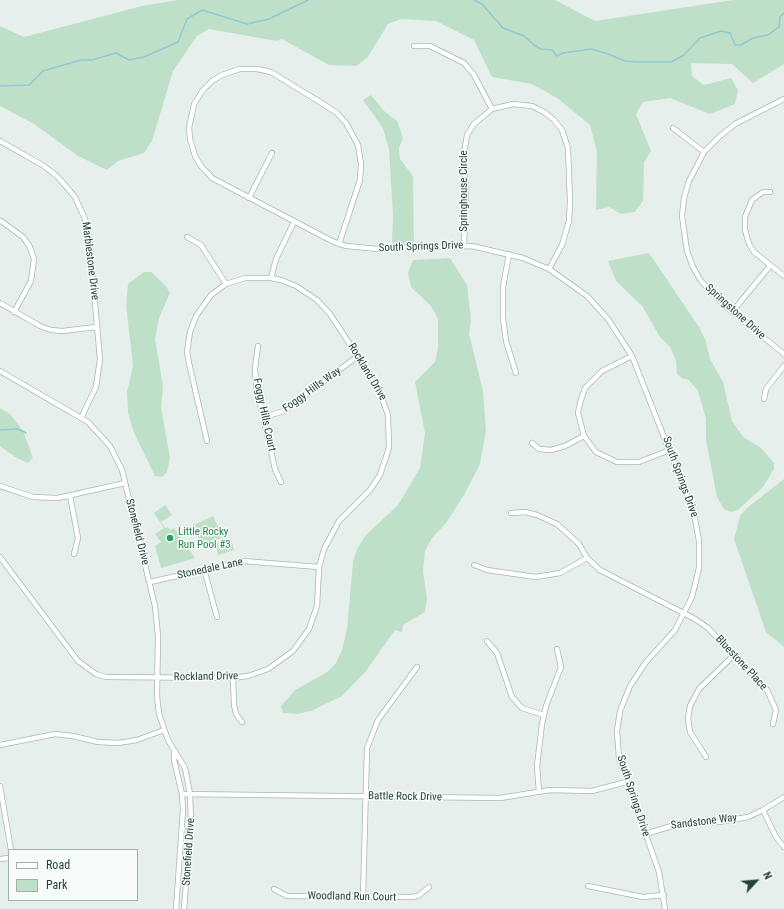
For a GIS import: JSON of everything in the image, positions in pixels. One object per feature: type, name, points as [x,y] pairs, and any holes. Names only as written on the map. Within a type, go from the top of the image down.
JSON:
[{"type":"street","points":[[414,46],[430,46],[464,63],[474,75],[492,109]]},
{"type":"street","name":"South Springs Drive","points":[[339,244],[361,175],[361,154],[354,135],[346,123],[337,114],[297,87],[271,72],[252,68],[228,72],[207,85],[194,104],[189,128],[192,150],[204,170],[212,178],[294,222],[339,244],[355,248],[378,249],[464,246],[509,254],[549,269],[574,286],[598,307],[618,332],[632,356],[694,513],[699,541],[698,578],[692,597],[671,636],[637,674],[623,702],[618,720],[617,740],[619,758],[626,782],[659,872],[664,894],[665,909]]},
{"type":"street","name":"Springstone Drive","points":[[784,99],[735,124],[704,152],[693,171],[686,190],[682,216],[684,238],[689,259],[701,282],[732,312],[784,354]]},
{"type":"street","name":"Springhouse Circle","points":[[464,246],[466,187],[463,162],[464,143],[474,124],[492,109],[513,104],[536,108],[554,120],[566,139],[569,156],[568,221],[562,245],[549,269]]},
{"type":"street","points":[[673,128],[704,152]]},
{"type":"street","name":"Marblestone Drive","points":[[0,141],[51,171],[67,186],[79,204],[85,218],[89,237],[100,359],[99,377],[93,396],[81,418]]},
{"type":"street","points":[[249,198],[272,153]]},
{"type":"street","points":[[770,192],[763,192],[752,200],[747,210],[745,223],[746,236],[751,247],[770,266],[784,276]]},
{"type":"street","points":[[1,221],[23,237],[30,247],[34,259],[34,270],[31,281],[14,312]]},
{"type":"street","points":[[271,278],[276,259],[294,222]]},
{"type":"street","points":[[187,237],[201,245],[226,284]]},
{"type":"street","points":[[509,254],[503,287],[503,318],[506,341],[516,374]]},
{"type":"street","points":[[732,312],[770,266]]},
{"type":"street","name":"Rockland Drive","points":[[0,557],[84,667],[96,674],[106,677],[233,678],[248,676],[268,669],[285,658],[299,644],[309,629],[315,613],[318,598],[319,567],[324,549],[332,531],[339,520],[375,483],[384,466],[389,448],[390,425],[385,403],[378,387],[358,356],[330,314],[317,300],[296,286],[271,278],[245,278],[226,284],[212,295],[200,308],[192,324],[188,340],[188,363],[207,441]]},
{"type":"street","points":[[0,303],[40,326],[51,330],[62,331],[97,327]]},
{"type":"street","name":"Foggy Hills Court","points":[[258,346],[255,377],[275,468],[281,482]]},
{"type":"street","name":"Foggy Hills Way","points":[[264,417],[284,411],[358,356]]},
{"type":"street","points":[[632,356],[602,371],[585,388],[581,397],[578,413],[584,436],[596,452],[617,462],[640,462],[670,450]]},
{"type":"street","points":[[764,399],[766,390],[784,366]]},
{"type":"street","name":"Stonefield Drive","points":[[0,371],[81,418],[97,430],[110,446],[119,464],[150,582],[157,624],[158,707],[164,730],[174,751],[180,757],[185,768],[190,794],[191,822],[184,909]]},
{"type":"street","points":[[532,444],[539,449],[551,450],[565,446],[584,436]]},
{"type":"street","points":[[0,486],[33,497],[70,496],[125,483]]},
{"type":"street","points":[[70,496],[78,538],[74,554]]},
{"type":"street","name":"Bluestone Place","points":[[511,513],[525,512],[537,514],[556,524],[579,544],[587,558],[600,570],[708,628],[762,684],[771,696],[777,712],[773,724]]},
{"type":"street","points":[[474,565],[487,570],[536,577],[560,573],[587,558]]},
{"type":"street","name":"Stonedale Lane","points":[[150,582],[235,562],[251,561],[319,567]]},
{"type":"street","points":[[204,569],[217,617]]},
{"type":"street","points":[[487,641],[497,653],[509,692],[516,703],[527,711],[544,715]]},
{"type":"street","points":[[538,792],[537,766],[544,715],[561,667],[557,649]]},
{"type":"street","points":[[706,757],[690,732],[688,719],[690,706],[699,689],[734,655]]},
{"type":"street","points":[[363,897],[366,754],[373,730],[417,667]]},
{"type":"street","points":[[233,678],[234,706],[236,714],[242,722]]},
{"type":"street","points":[[0,745],[55,734],[73,736],[98,742],[118,743],[137,740],[164,730]]},
{"type":"street","name":"Stonefield Drive","points":[[174,751],[174,760],[182,794],[183,822],[176,909]]},
{"type":"street","name":"Battle Rock Drive","points":[[182,794],[500,798],[550,790],[592,792],[626,782]]},
{"type":"street","points":[[0,786],[11,849]]},
{"type":"street","name":"Sandstone Way","points":[[645,834],[682,823],[719,822],[736,819],[763,810],[784,797]]},
{"type":"street","points":[[763,810],[776,837],[784,847]]},
{"type":"street","name":"Woodland Run Court","points":[[274,889],[287,896],[414,897],[429,886]]},
{"type":"street","points":[[588,886],[643,897],[664,894]]},
{"type":"green space","points":[[178,0],[555,0],[595,21],[733,0],[784,0],[784,64],[753,83],[732,64],[691,63],[692,76],[704,85],[731,78],[738,90],[735,104],[710,114],[670,98],[643,102],[636,114],[651,151],[644,162],[643,201],[635,212],[621,214],[609,207],[596,210],[597,152],[590,125],[557,98],[532,84],[492,77],[474,40],[436,21],[401,19],[388,24],[367,58],[356,66],[329,65],[282,39],[277,41],[209,29],[197,36],[173,71],[152,141],[144,153],[118,161],[107,170],[78,156],[34,124],[0,106],[0,26],[24,37],[142,6]]},
{"type":"green space","points":[[371,95],[384,111],[397,121],[403,138],[399,148],[400,159],[413,176],[414,248],[392,248],[393,215],[389,150],[383,128],[363,100]]},
{"type":"green space","points":[[649,253],[699,327],[705,339],[710,359],[723,382],[732,421],[743,437],[761,448],[774,463],[774,469],[763,487],[738,510],[731,512],[724,509],[717,497],[706,440],[706,419],[698,391],[689,380],[682,378],[677,374],[676,360],[670,347],[660,337],[642,306],[616,281],[608,261]]},
{"type":"green space","points":[[450,258],[467,285],[471,320],[469,334],[483,391],[486,431],[480,464],[464,495],[446,523],[432,538],[425,551],[423,571],[427,598],[425,612],[403,625],[402,632],[395,630],[366,671],[342,696],[311,711],[297,714],[283,713],[281,706],[295,690],[326,673],[336,663],[342,650],[347,629],[353,562],[357,549],[365,536],[398,505],[420,468],[425,433],[415,382],[435,362],[438,348],[438,319],[431,306],[411,287],[408,273],[413,260]]},
{"type":"green space","points":[[144,272],[151,272],[166,286],[170,293],[159,318],[155,339],[163,386],[161,407],[170,458],[167,472],[162,477],[155,476],[134,433],[128,413],[127,392],[133,366],[126,305],[128,284]]},
{"type":"green space","points":[[0,408],[10,414],[23,431],[33,458],[28,463],[15,457],[0,446]]},
{"type":"green space","points":[[784,479],[784,647],[766,632],[734,539],[740,516],[748,507]]},
{"type":"green space","name":"Little Rocky Run Pool #3","points":[[165,505],[172,515],[161,522],[165,528],[168,527],[170,530],[174,528],[195,558],[161,568],[155,546],[161,542],[155,534],[164,528],[154,513]]},
{"type":"green space","points":[[213,516],[223,537],[202,547],[192,526]]},
{"type":"green space","points":[[231,538],[234,550],[218,555],[215,543]]},
{"type":"waterway","points":[[0,86],[29,85],[43,71],[81,60],[92,60],[116,53],[129,60],[144,57],[178,42],[187,19],[202,10],[247,24],[269,19],[308,0]]},
{"type":"waterway","points":[[474,0],[482,4],[503,28],[524,36],[541,49],[552,50],[557,56],[563,53],[591,49],[625,61],[638,62],[671,62],[684,55],[700,38],[721,31],[730,33],[735,45],[741,45],[753,38],[768,35],[779,27],[780,17],[784,13]]},
{"type":"waterway","points":[[0,430],[18,429],[26,433]]},
{"type":"place","name":"Little Rocky Run Pool #3","points":[[170,538]]}]
